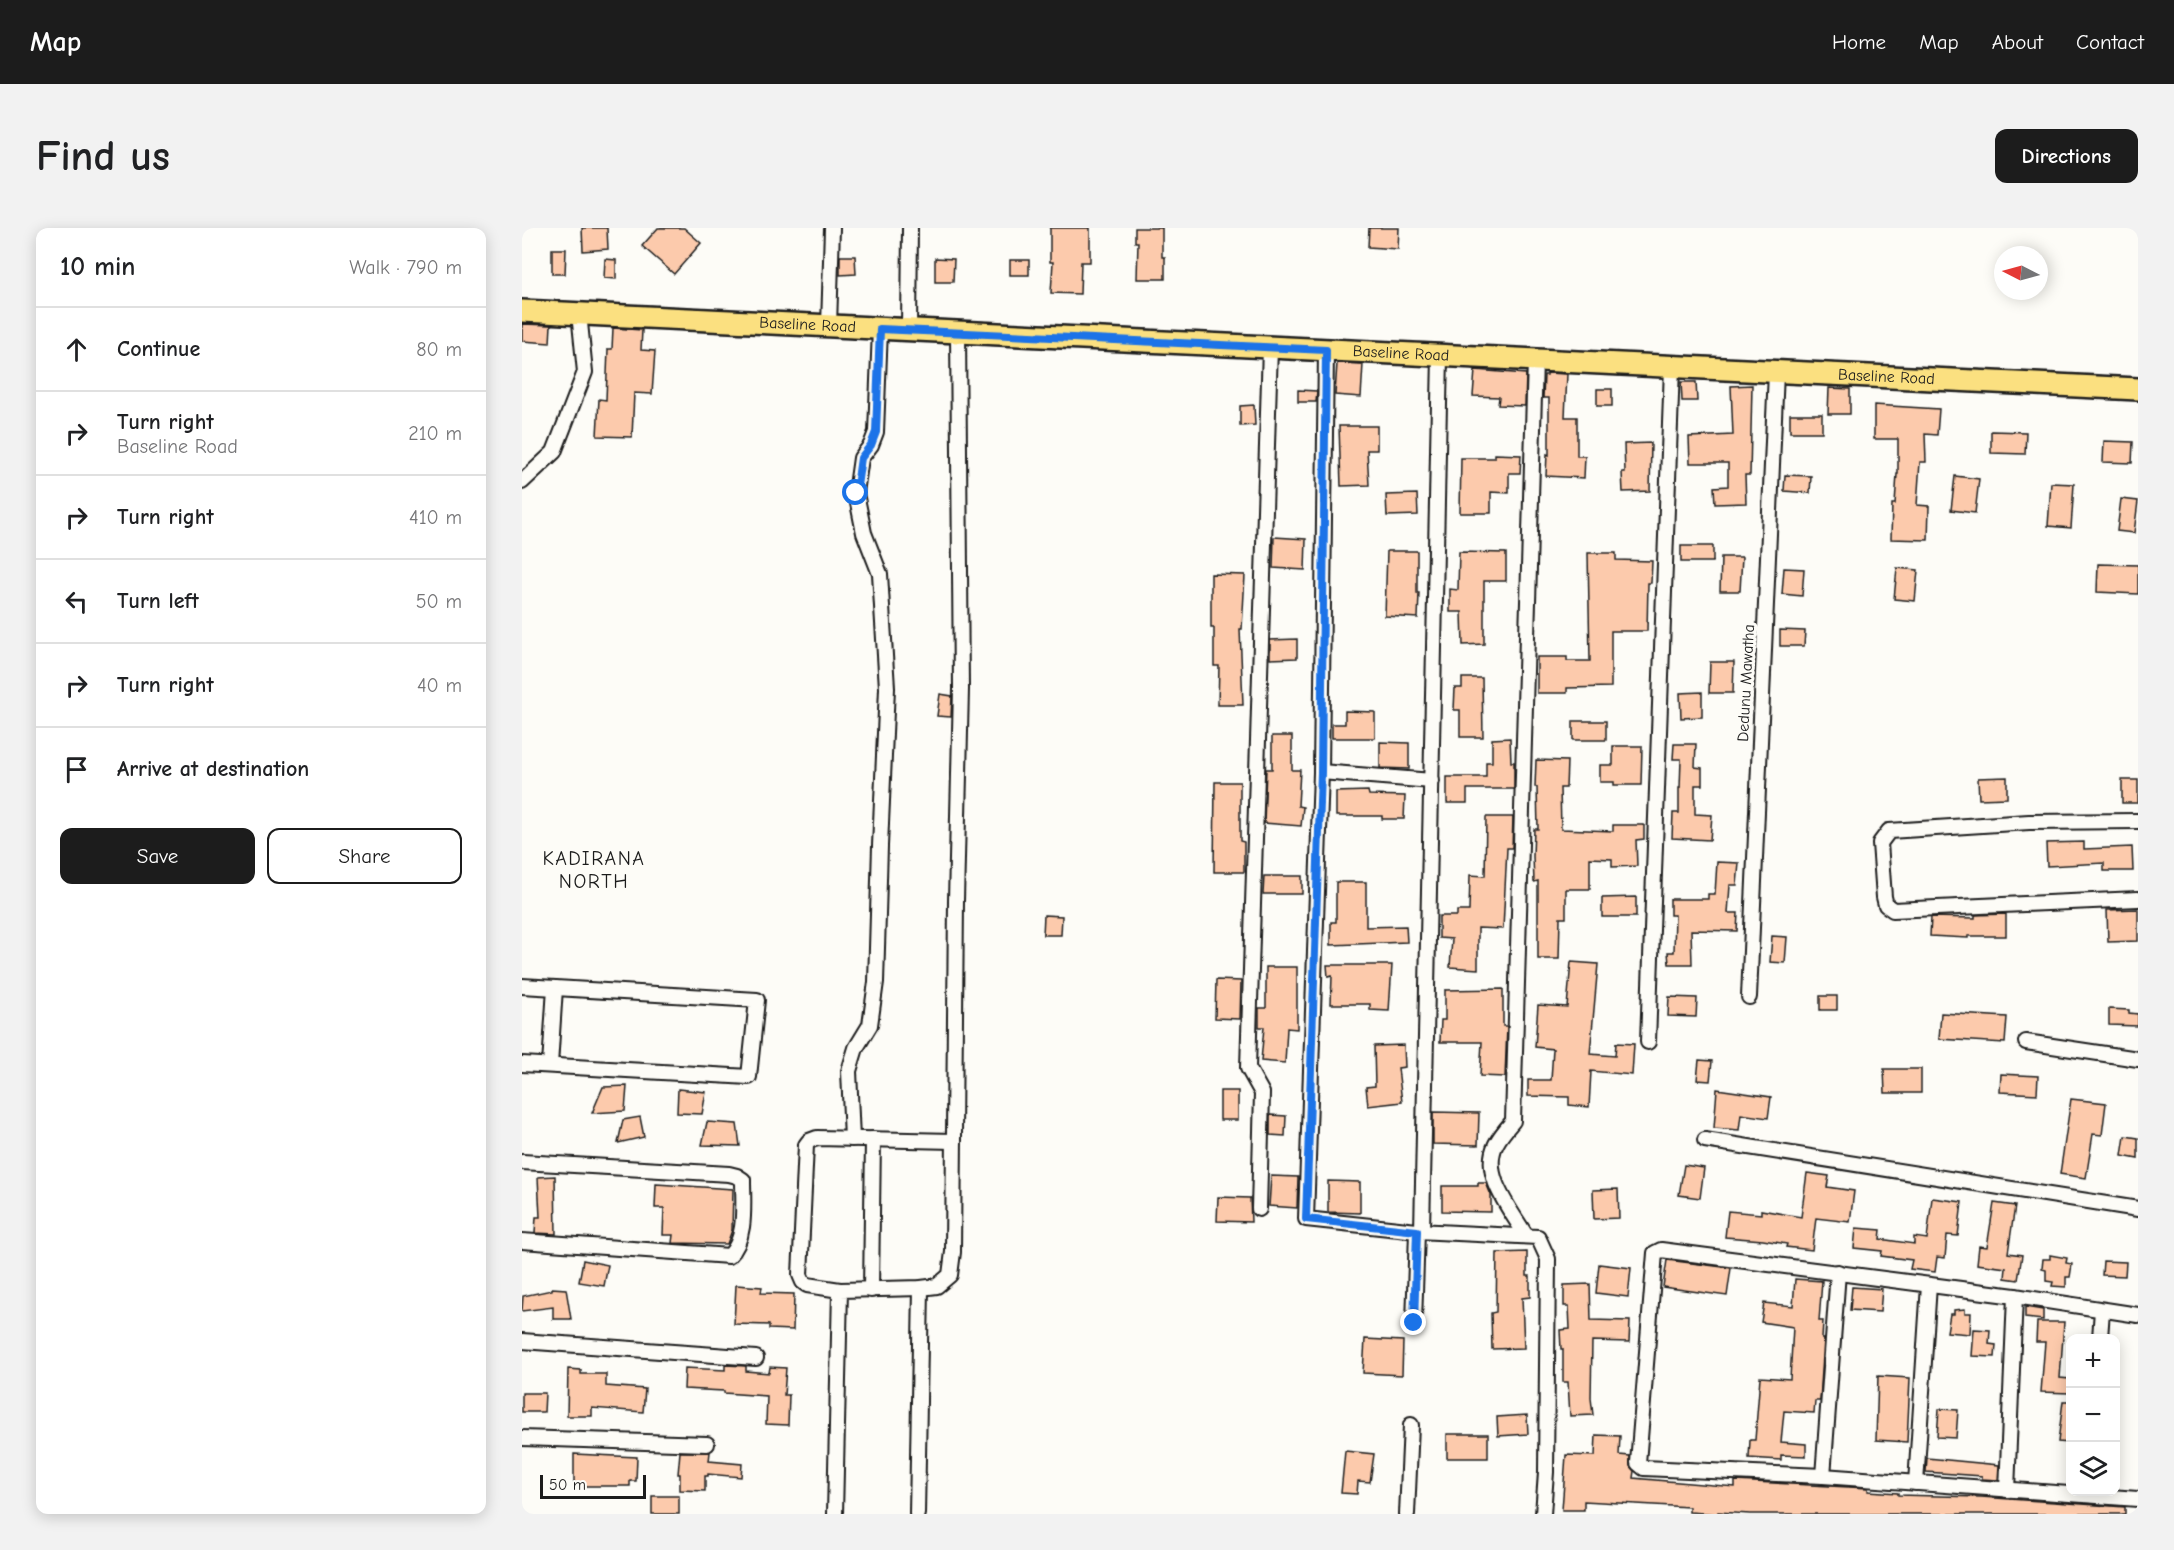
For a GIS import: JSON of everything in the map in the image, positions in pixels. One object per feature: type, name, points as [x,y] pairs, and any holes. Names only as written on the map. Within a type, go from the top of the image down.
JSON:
[{"type":"main road","name":"Baseline Road","points":[[522,310],[2138,389]]},
{"type":"street","points":[[829,326],[832,228]]},
{"type":"street","points":[[909,329],[910,228]]},
{"type":"street","points":[[522,482],[554,452],[585,372],[579,313]]},
{"type":"street","points":[[852,1139],[849,1071],[856,1048],[870,1025],[876,982],[887,688],[880,574],[864,533],[856,493],[861,458],[871,445],[876,432],[880,329]]},
{"type":"street","points":[[954,1141],[817,1138],[809,1141],[804,1150],[800,1275],[803,1282],[807,1285],[840,1290],[921,1288],[937,1286],[950,1275],[953,1252],[954,1141],[956,901],[961,689],[958,332]]},
{"type":"street","points":[[1259,1209],[1262,1093],[1248,1068],[1270,347]]},
{"type":"street","points":[[1326,350],[1321,772],[1306,1219],[1419,1231],[1538,1237],[1548,1259],[1546,1472],[1543,1514]]},
{"type":"street","points":[[1414,1323],[1419,1231],[1432,781],[1440,355]]},
{"type":"street","points":[[1526,1236],[1500,1193],[1491,1166],[1495,1146],[1513,1121],[1535,360]]},
{"type":"street","points":[[1648,1042],[1672,367]]},
{"type":"street","name":"Dedunu Mawatha","points":[[1749,997],[1776,372]]},
{"type":"street","points":[[1321,772],[1432,781]]},
{"type":"street","points":[[2138,821],[2028,822],[1889,831],[1880,843],[1884,897],[1886,905],[1893,910],[2138,899]]},
{"type":"street","points":[[522,986],[757,1000],[749,1077],[522,1064]]},
{"type":"street","points":[[550,1065],[555,988]]},
{"type":"street","points":[[2026,1042],[2138,1059]]},
{"type":"street","points":[[871,1290],[873,1139]]},
{"type":"street","points":[[1705,1140],[2138,1209]]},
{"type":"street","points":[[522,1162],[729,1174],[743,1180],[740,1237],[737,1249],[729,1256],[522,1241]]},
{"type":"street","points":[[2066,1492],[1823,1476],[1644,1468],[1638,1463],[1654,1253],[1661,1250],[1838,1272],[2015,1296],[2138,1316]]},
{"type":"street","points":[[1823,1476],[1838,1272]]},
{"type":"street","points":[[1916,1483],[1929,1285]]},
{"type":"street","points":[[917,1514],[921,1288]]},
{"type":"street","points":[[835,1514],[840,1290]]},
{"type":"street","points":[[2007,1490],[2015,1296]]},
{"type":"street","points":[[2100,1334],[2102,1310]]},
{"type":"street","points":[[522,1341],[756,1358]]},
{"type":"street","points":[[1407,1514],[1411,1425]]},
{"type":"street","points":[[522,1438],[707,1444]]},
{"type":"street","points":[[2114,1496],[2138,1499]]},
{"type":"building","points":[[582,228],[607,228],[608,249],[583,251]]},
{"type":"building","points":[[658,228],[684,228],[701,243],[674,274],[642,246]]},
{"type":"building","points":[[1050,228],[1090,228],[1090,262],[1081,262],[1080,294],[1051,293],[1053,262],[1050,262]]},
{"type":"building","points":[[1135,228],[1162,228],[1165,279],[1137,279],[1138,242],[1135,242]]},
{"type":"building","points":[[1369,228],[1399,228],[1398,249],[1368,247]]},
{"type":"building","points":[[552,249],[566,249],[565,274],[552,274]]},
{"type":"building","points":[[840,256],[855,256],[856,274],[840,275]]},
{"type":"building","points":[[935,258],[954,259],[953,282],[935,282]]},
{"type":"building","points":[[605,259],[616,260],[616,279],[604,278]]},
{"type":"building","points":[[1010,260],[1029,260],[1029,275],[1010,275]]},
{"type":"building","points":[[522,324],[551,325],[550,343],[522,341]]},
{"type":"building","points":[[613,328],[642,330],[641,350],[655,351],[652,394],[634,393],[632,437],[597,436],[599,399],[606,400],[608,349],[612,349]]},
{"type":"building","points":[[1337,363],[1363,364],[1361,397],[1335,395]]},
{"type":"building","points":[[1475,370],[1526,374],[1525,406],[1498,405],[1499,397],[1473,396]]},
{"type":"building","points":[[1547,373],[1567,374],[1565,417],[1577,417],[1577,456],[1585,456],[1584,478],[1546,476],[1547,454],[1549,455],[1549,398],[1543,398],[1544,375]]},
{"type":"building","points":[[1681,382],[1696,382],[1697,401],[1682,401]]},
{"type":"building","points":[[1752,385],[1750,475],[1745,475],[1746,503],[1715,504],[1714,487],[1728,486],[1728,463],[1690,463],[1689,437],[1733,435],[1731,386]]},
{"type":"building","points":[[1829,388],[1850,389],[1850,414],[1828,414]]},
{"type":"building","points":[[1597,389],[1612,389],[1612,406],[1597,406]]},
{"type":"building","points":[[1298,390],[1317,391],[1316,402],[1298,402]]},
{"type":"building","points":[[1254,405],[1255,425],[1240,426],[1240,406]]},
{"type":"building","points":[[1874,405],[1939,409],[1937,435],[1925,434],[1926,462],[1920,462],[1917,505],[1929,506],[1928,540],[1891,539],[1892,504],[1895,504],[1898,474],[1898,439],[1874,439]]},
{"type":"building","points":[[1790,414],[1822,414],[1822,432],[1790,432]]},
{"type":"building","points":[[1339,426],[1377,426],[1377,450],[1367,450],[1369,485],[1341,486]]},
{"type":"building","points":[[1991,431],[2026,432],[2025,454],[1991,453]]},
{"type":"building","points":[[2104,441],[2133,442],[2132,463],[2103,462]]},
{"type":"building","points":[[1651,443],[1650,491],[1623,492],[1624,444]]},
{"type":"building","points":[[1495,454],[1521,455],[1520,473],[1509,473],[1509,493],[1491,492],[1491,513],[1460,513],[1461,458],[1495,458]]},
{"type":"building","points":[[1785,475],[1811,476],[1810,493],[1784,491]]},
{"type":"building","points":[[1955,476],[1979,479],[1975,513],[1951,510]]},
{"type":"building","points":[[2051,483],[2074,484],[2071,528],[2048,526]]},
{"type":"building","points":[[1417,494],[1418,515],[1387,516],[1386,495]]},
{"type":"building","points":[[2121,499],[2138,501],[2134,533],[2117,531]]},
{"type":"building","points":[[1274,537],[1306,539],[1305,570],[1273,568]]},
{"type":"building","points":[[1681,546],[1713,546],[1713,562],[1681,562]]},
{"type":"building","points":[[1387,551],[1417,551],[1418,618],[1385,616]]},
{"type":"building","points":[[1459,552],[1506,553],[1506,581],[1484,581],[1484,644],[1463,645],[1462,612],[1450,612],[1450,589],[1458,590]]},
{"type":"building","points":[[1588,553],[1616,553],[1616,560],[1652,561],[1651,583],[1648,583],[1647,631],[1611,631],[1611,687],[1567,688],[1567,693],[1537,693],[1537,657],[1567,657],[1567,661],[1590,661]]},
{"type":"building","points":[[1721,557],[1742,557],[1740,591],[1720,591]]},
{"type":"building","points":[[2098,564],[2138,565],[2138,594],[2097,592]]},
{"type":"building","points":[[1784,568],[1804,569],[1802,596],[1782,594]]},
{"type":"building","points":[[1897,568],[1918,570],[1915,601],[1894,599]]},
{"type":"building","points":[[1211,574],[1245,575],[1242,629],[1240,629],[1243,705],[1218,705],[1219,666],[1214,666]]},
{"type":"building","points":[[1780,630],[1805,631],[1804,646],[1780,646]]},
{"type":"building","points":[[1297,639],[1297,658],[1270,659],[1270,640]]},
{"type":"building","points":[[1710,662],[1734,662],[1733,693],[1709,693]]},
{"type":"building","points":[[1462,678],[1482,678],[1483,737],[1460,737],[1460,710],[1454,710],[1455,688],[1462,688]]},
{"type":"building","points":[[1702,692],[1702,717],[1681,718],[1680,693]]},
{"type":"building","points":[[940,694],[952,696],[951,717],[937,716]]},
{"type":"building","points":[[1345,711],[1375,712],[1375,738],[1332,738],[1332,724],[1345,724]]},
{"type":"building","points":[[1573,721],[1606,721],[1606,740],[1573,740]]},
{"type":"building","points":[[1272,736],[1292,736],[1292,770],[1300,770],[1298,806],[1303,807],[1301,826],[1264,823],[1266,769],[1272,769]]},
{"type":"building","points":[[1510,738],[1511,762],[1514,762],[1514,789],[1467,789],[1467,803],[1447,803],[1447,777],[1486,777],[1486,762],[1492,762],[1492,739]]},
{"type":"building","points":[[1380,742],[1409,743],[1409,769],[1380,768]]},
{"type":"building","points":[[1674,744],[1696,744],[1695,767],[1702,768],[1702,785],[1695,785],[1695,814],[1712,815],[1710,840],[1672,838],[1673,813],[1679,813],[1681,759],[1673,759]]},
{"type":"building","points":[[1613,746],[1642,746],[1641,785],[1614,785],[1614,782],[1600,782],[1600,765],[1613,765]]},
{"type":"building","points":[[1536,760],[1567,761],[1566,788],[1560,788],[1561,829],[1613,831],[1613,825],[1644,825],[1644,839],[1636,840],[1637,866],[1612,867],[1612,859],[1590,858],[1590,889],[1566,889],[1566,918],[1560,918],[1559,959],[1538,959],[1538,881],[1534,882],[1533,856],[1534,829],[1538,829]]},
{"type":"building","points":[[2007,777],[2007,798],[1979,799],[1978,778]]},
{"type":"building","points":[[2122,780],[2138,780],[2138,803],[2122,803]]},
{"type":"building","points":[[1215,782],[1240,782],[1240,841],[1244,842],[1244,872],[1214,872]]},
{"type":"building","points":[[1368,791],[1369,795],[1405,796],[1404,819],[1382,819],[1382,816],[1336,816],[1336,792]]},
{"type":"building","points":[[1486,817],[1513,817],[1512,848],[1507,848],[1503,929],[1478,928],[1478,969],[1450,967],[1452,939],[1439,938],[1439,916],[1457,916],[1457,911],[1469,911],[1470,875],[1485,876]]},
{"type":"building","points":[[2084,842],[2084,849],[2132,847],[2133,871],[2104,871],[2104,863],[2047,866],[2046,843]]},
{"type":"building","points":[[1717,862],[1739,863],[1737,885],[1730,885],[1728,913],[1738,913],[1737,931],[1691,930],[1692,964],[1669,964],[1668,952],[1674,952],[1675,915],[1670,915],[1670,899],[1708,899],[1708,894],[1715,894]]},
{"type":"building","points":[[1264,876],[1302,876],[1302,894],[1263,894]]},
{"type":"building","points":[[1336,882],[1366,882],[1366,927],[1406,926],[1407,942],[1331,945],[1331,922],[1336,922]]},
{"type":"building","points":[[1636,897],[1636,917],[1602,917],[1602,898]]},
{"type":"building","points":[[2138,909],[2138,941],[2108,942],[2107,910]]},
{"type":"building","points":[[2006,914],[2006,936],[1968,936],[1968,938],[1930,936],[1931,917],[1975,918],[1975,915]]},
{"type":"building","points":[[1044,915],[1062,916],[1061,935],[1043,935]]},
{"type":"building","points":[[1772,936],[1787,937],[1785,963],[1770,962]]},
{"type":"building","points":[[1571,962],[1598,964],[1590,1054],[1615,1056],[1616,1043],[1634,1044],[1632,1075],[1591,1071],[1589,1107],[1569,1105],[1569,1097],[1528,1096],[1528,1080],[1551,1080],[1553,1049],[1535,1047],[1538,1005],[1567,1007]]},
{"type":"building","points":[[1327,965],[1392,965],[1389,1011],[1370,1010],[1370,1004],[1331,1004],[1332,976],[1328,977]]},
{"type":"building","points":[[1266,967],[1297,967],[1297,1029],[1287,1028],[1285,1063],[1261,1061],[1264,1027],[1259,1027],[1259,1008],[1266,1008]]},
{"type":"building","points":[[1216,980],[1241,981],[1240,1019],[1215,1018]]},
{"type":"building","points":[[1503,989],[1503,1026],[1507,1026],[1505,1077],[1480,1076],[1482,1042],[1440,1042],[1441,1020],[1445,1020],[1445,990]]},
{"type":"building","points":[[1820,996],[1837,996],[1837,1010],[1820,1010]]},
{"type":"building","points":[[1669,997],[1697,998],[1696,1017],[1668,1016]]},
{"type":"building","points":[[2109,1009],[2129,1010],[2129,1013],[2138,1014],[2138,1026],[2109,1025]]},
{"type":"building","points":[[1941,1013],[2007,1017],[2005,1043],[1939,1039]]},
{"type":"building","points":[[1404,1045],[1405,1067],[1398,1068],[1402,1102],[1368,1106],[1366,1087],[1375,1086],[1374,1046]]},
{"type":"building","points":[[1699,1060],[1712,1061],[1710,1081],[1697,1080]]},
{"type":"building","points":[[1884,1069],[1921,1069],[1921,1093],[1885,1093]]},
{"type":"building","points":[[2001,1074],[2038,1076],[2037,1094],[2000,1092]]},
{"type":"building","points":[[627,1086],[625,1111],[592,1113],[603,1087]]},
{"type":"building","points":[[678,1089],[706,1092],[702,1114],[677,1113]]},
{"type":"building","points":[[1717,1089],[1771,1097],[1768,1118],[1741,1114],[1739,1130],[1714,1128]]},
{"type":"building","points":[[1220,1091],[1238,1091],[1238,1120],[1220,1120]]},
{"type":"building","points":[[2071,1099],[2106,1103],[2102,1135],[2093,1134],[2086,1178],[2060,1174]]},
{"type":"building","points":[[1433,1112],[1479,1113],[1478,1145],[1433,1144]]},
{"type":"building","points":[[1270,1115],[1286,1116],[1285,1136],[1270,1135]]},
{"type":"building","points":[[640,1117],[644,1137],[618,1143],[623,1120]]},
{"type":"building","points":[[707,1122],[737,1124],[740,1146],[702,1145]]},
{"type":"building","points":[[2125,1136],[2138,1138],[2138,1159],[2122,1156]]},
{"type":"building","points":[[1684,1165],[1704,1168],[1700,1198],[1679,1195]]},
{"type":"building","points":[[1807,1173],[1829,1176],[1827,1187],[1854,1191],[1850,1222],[1816,1218],[1812,1250],[1786,1247],[1787,1244],[1763,1240],[1725,1237],[1728,1211],[1761,1214],[1761,1210],[1801,1217]]},
{"type":"building","points":[[555,1176],[556,1234],[535,1233],[536,1217],[540,1217],[538,1177]]},
{"type":"building","points":[[1271,1176],[1298,1177],[1297,1208],[1269,1206]]},
{"type":"building","points":[[1328,1181],[1360,1182],[1360,1213],[1328,1212]]},
{"type":"building","points":[[1478,1183],[1486,1183],[1491,1195],[1491,1212],[1442,1211],[1442,1186],[1478,1186]]},
{"type":"building","points":[[656,1184],[733,1189],[732,1230],[727,1244],[672,1243],[673,1235],[663,1235],[664,1208],[655,1208]]},
{"type":"building","points":[[1618,1189],[1619,1218],[1594,1219],[1593,1190]]},
{"type":"building","points":[[1218,1197],[1250,1198],[1251,1222],[1217,1221]]},
{"type":"building","points":[[1932,1198],[1962,1202],[1958,1236],[1947,1235],[1945,1258],[1937,1257],[1935,1272],[1910,1269],[1912,1260],[1881,1256],[1882,1251],[1854,1248],[1856,1228],[1881,1230],[1880,1239],[1914,1244],[1914,1237],[1927,1239]]},
{"type":"building","points":[[1994,1203],[2015,1206],[2008,1253],[2022,1255],[2018,1280],[2005,1278],[2006,1268],[1977,1264],[1979,1246],[1987,1247]]},
{"type":"building","points":[[1527,1252],[1530,1297],[1522,1298],[1524,1348],[1492,1349],[1491,1313],[1496,1312],[1497,1253]]},
{"type":"building","points":[[2050,1255],[2067,1258],[2066,1263],[2072,1264],[2070,1277],[2066,1277],[2066,1287],[2052,1286],[2053,1282],[2046,1281],[2046,1270],[2042,1269],[2043,1259],[2050,1259]]},
{"type":"building","points":[[583,1260],[608,1265],[604,1286],[579,1282]]},
{"type":"building","points":[[1667,1260],[1731,1268],[1727,1296],[1663,1287]]},
{"type":"building","points":[[2103,1261],[2126,1262],[2125,1276],[2102,1275]]},
{"type":"building","points":[[1599,1264],[1631,1268],[1628,1297],[1596,1293]]},
{"type":"building","points":[[1795,1279],[1822,1281],[1819,1321],[1823,1321],[1822,1339],[1824,1339],[1820,1401],[1815,1401],[1814,1413],[1784,1411],[1781,1442],[1806,1444],[1806,1456],[1781,1455],[1781,1460],[1749,1458],[1750,1440],[1755,1440],[1760,1377],[1790,1379],[1793,1327],[1761,1322],[1764,1303],[1793,1306]]},
{"type":"building","points":[[1590,1284],[1591,1320],[1630,1321],[1629,1342],[1592,1341],[1593,1415],[1570,1416],[1568,1382],[1563,1382],[1563,1349],[1561,1349],[1560,1330],[1570,1329],[1569,1306],[1564,1306],[1564,1285]]},
{"type":"building","points":[[736,1285],[762,1287],[761,1293],[794,1294],[793,1330],[769,1329],[769,1325],[734,1324]]},
{"type":"building","points":[[1852,1287],[1882,1289],[1880,1312],[1850,1310]]},
{"type":"building","points":[[552,1288],[566,1289],[571,1319],[553,1319],[553,1307],[522,1311],[523,1296],[552,1290]]},
{"type":"building","points":[[2025,1307],[2043,1310],[2043,1320],[2025,1318]]},
{"type":"building","points":[[1965,1309],[1965,1313],[1971,1313],[1970,1334],[1947,1332],[1950,1314],[1954,1314],[1954,1310]]},
{"type":"building","points":[[2037,1322],[2064,1322],[2060,1378],[2066,1379],[2066,1393],[2041,1392],[2045,1342],[2036,1342]]},
{"type":"building","points":[[1974,1329],[1990,1330],[1989,1344],[1996,1345],[1995,1357],[1972,1356]]},
{"type":"building","points":[[1365,1339],[1403,1341],[1402,1375],[1363,1373]]},
{"type":"building","points":[[725,1365],[746,1366],[746,1371],[769,1373],[770,1367],[786,1368],[784,1395],[789,1395],[788,1425],[766,1424],[767,1396],[684,1389],[685,1368],[725,1370]]},
{"type":"building","points":[[568,1369],[581,1370],[581,1374],[606,1374],[606,1386],[645,1389],[643,1412],[592,1408],[592,1416],[567,1416]]},
{"type":"building","points":[[1878,1376],[1910,1378],[1907,1442],[1876,1440]]},
{"type":"building","points":[[522,1393],[545,1393],[544,1412],[522,1412]]},
{"type":"building","points":[[2063,1401],[2066,1401],[2066,1443],[2058,1442]]},
{"type":"building","points":[[1939,1409],[1958,1410],[1956,1438],[1937,1437]]},
{"type":"building","points":[[1527,1415],[1528,1434],[1498,1436],[1497,1417]]},
{"type":"building","points":[[1447,1434],[1488,1434],[1488,1458],[1447,1458]]},
{"type":"building","points":[[1596,1435],[1620,1436],[1619,1455],[1630,1456],[1630,1466],[1634,1471],[1633,1478],[1735,1487],[1735,1481],[1868,1488],[1868,1491],[1898,1493],[1898,1495],[1981,1497],[2125,1507],[2125,1514],[1750,1514],[1718,1512],[1718,1514],[1689,1512],[1689,1507],[1584,1501],[1584,1510],[1562,1510],[1566,1455],[1595,1456]]},
{"type":"building","points":[[1345,1451],[1374,1454],[1370,1482],[1358,1481],[1357,1494],[1341,1493]]},
{"type":"building","points":[[680,1452],[710,1452],[709,1461],[742,1464],[741,1477],[708,1474],[705,1476],[705,1491],[680,1490],[680,1474],[678,1474]]},
{"type":"building","points":[[574,1454],[637,1457],[636,1481],[630,1481],[630,1486],[574,1486]]},
{"type":"building","points":[[1927,1458],[1999,1465],[1998,1480],[1982,1479],[1982,1476],[1926,1472]]},
{"type":"building","points":[[652,1496],[679,1496],[679,1514],[652,1514]]},
{"type":"district","name":"KADIRANA NORTH","points":[[594,870]]},
{"type":"route","points":[[856,493],[861,458],[871,445],[876,432],[880,329],[1326,350],[1321,772],[1306,1219],[1417,1231],[1414,1323]]}]
